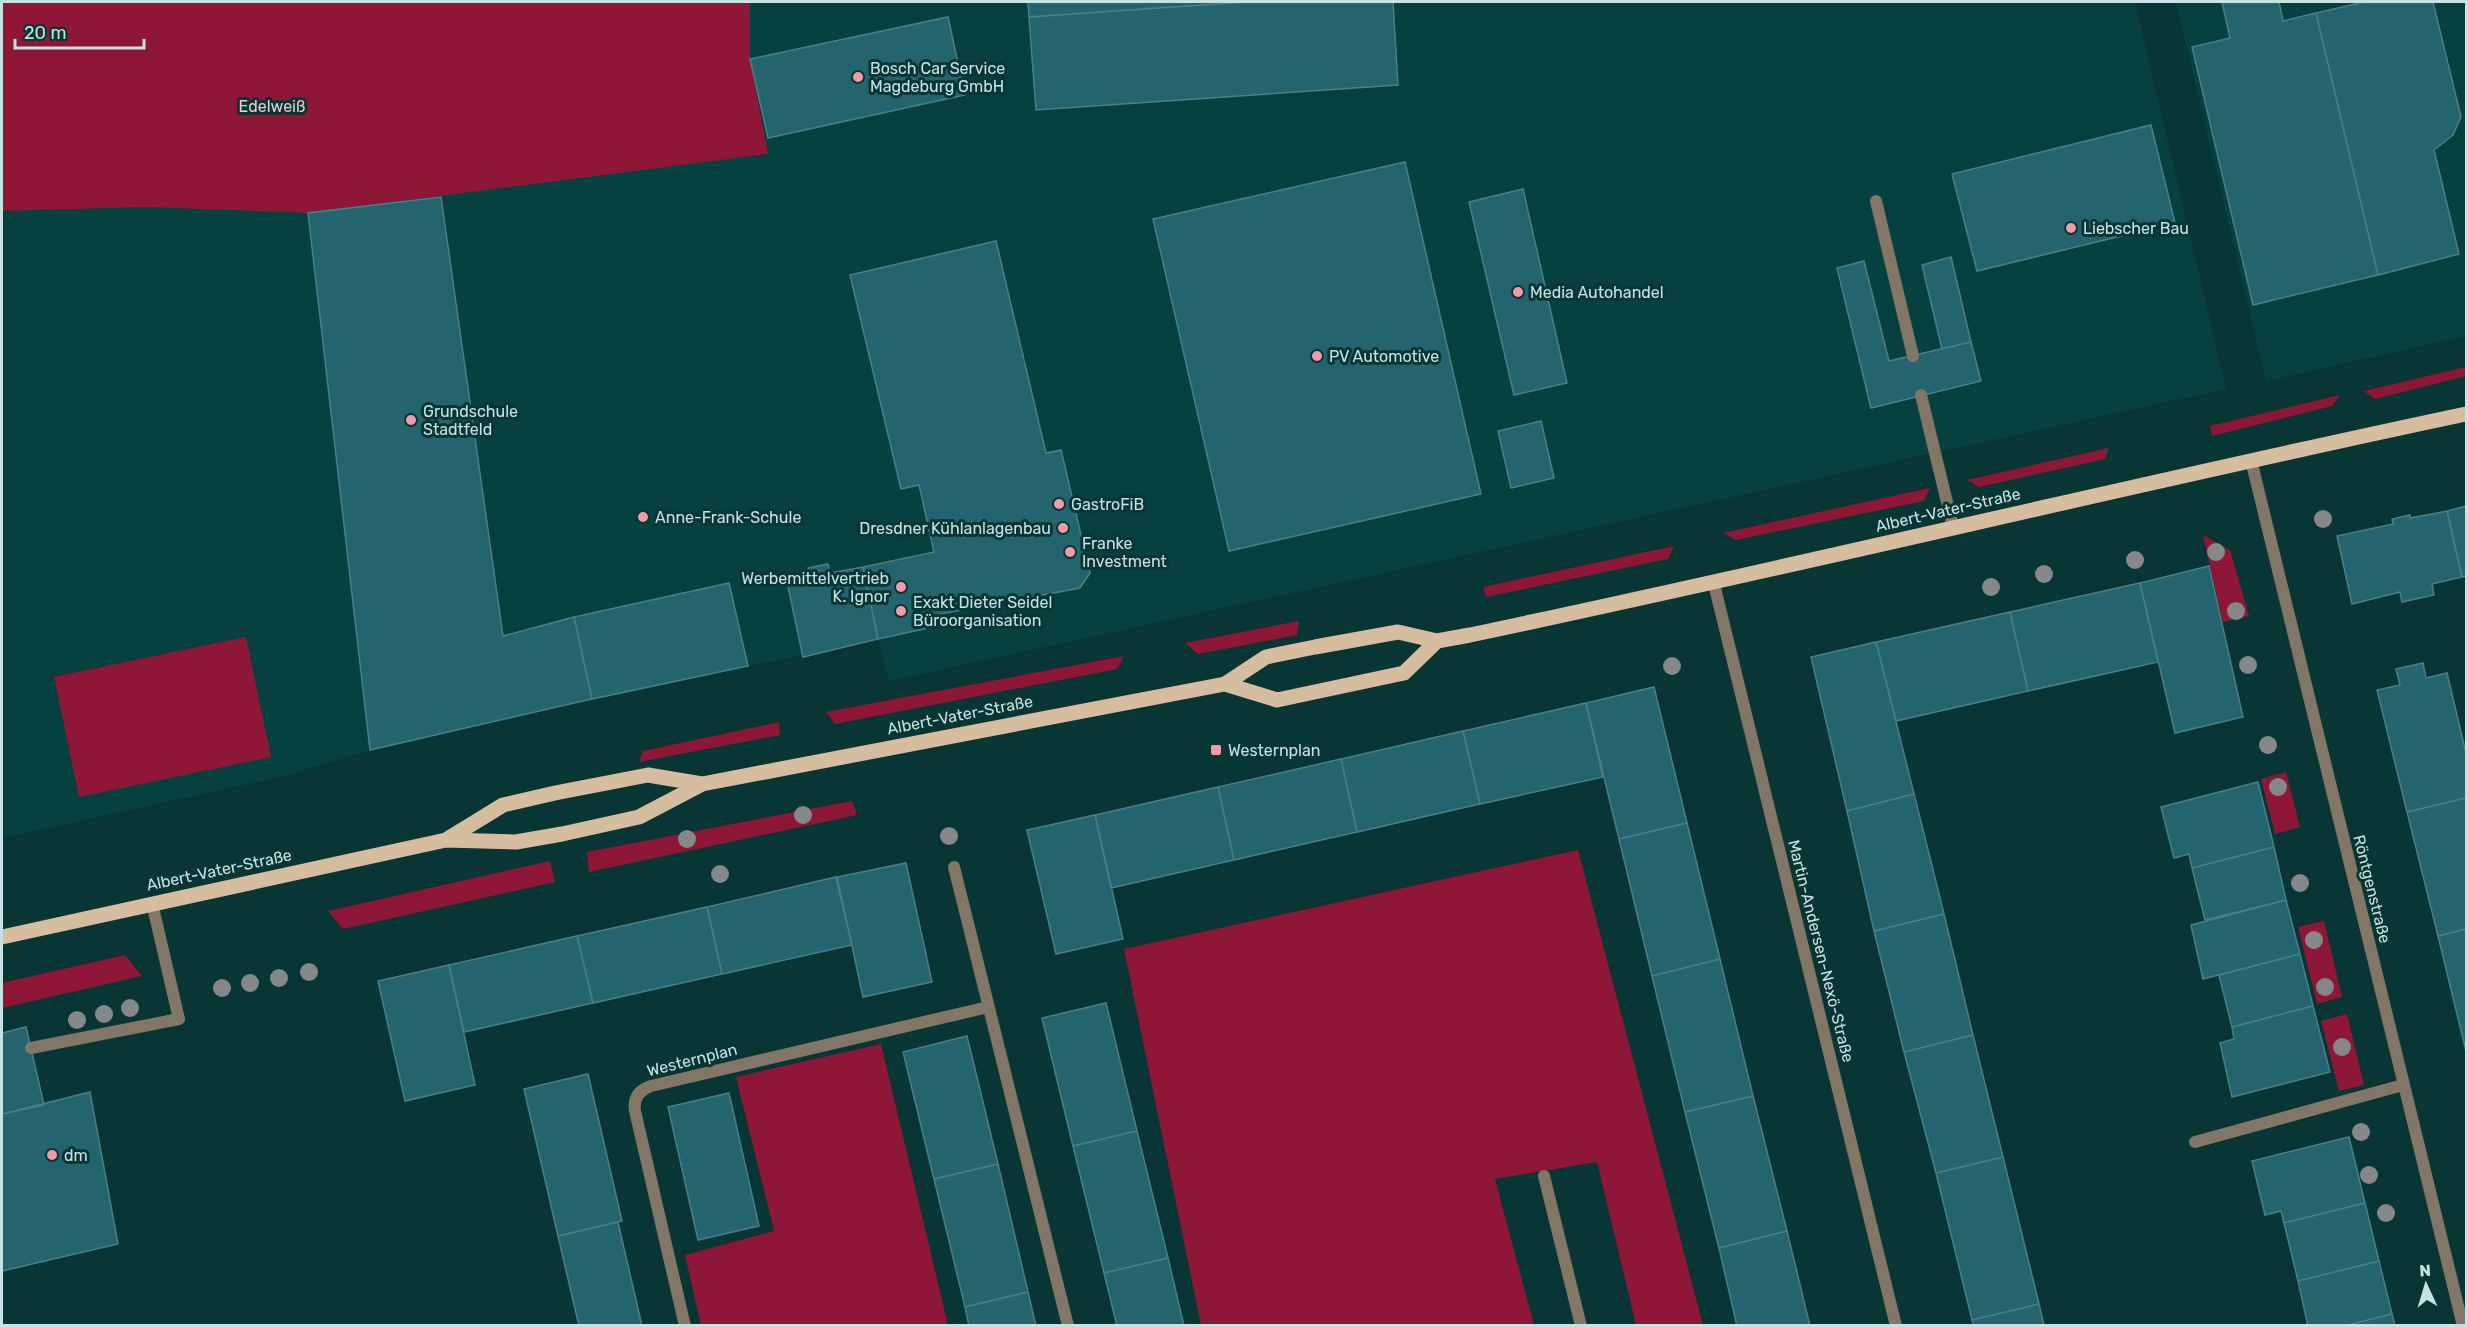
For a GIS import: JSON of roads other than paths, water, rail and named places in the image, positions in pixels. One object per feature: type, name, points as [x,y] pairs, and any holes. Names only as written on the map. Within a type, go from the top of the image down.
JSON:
[{"type":"main road","name":"Albert-Vater-Straße","points":[[2,937],[446,840],[516,842],[562,834],[639,817],[702,784],[1225,684],[1266,657],[1398,632],[1437,641],[1714,584],[1953,527],[2466,414]]},
{"type":"main road","name":"Albert-Vater-Straße","points":[[1225,684],[1277,700],[1404,673],[1437,641]]},
{"type":"main road","name":"Albert-Vater-Straße","points":[[446,840],[503,805],[544,796],[648,775],[702,784]]},
{"type":"street","points":[[1876,201],[1912,356]]},
{"type":"street","points":[[1922,395],[1953,527]]},
{"type":"street","name":"Röntgenstraße","points":[[2251,460],[2463,1326]]},
{"type":"street","name":"Martin-Andersen-Nexö-Straße","points":[[1714,584],[1896,1326]]},
{"type":"street","points":[[954,867],[1068,1326]]},
{"type":"street","points":[[31,1048],[179,1019],[152,903]]},
{"type":"street","name":"Westernplan","points":[[685,1326],[635,1111],[634,1101],[640,1091],[651,1086],[988,1007]]},
{"type":"street","points":[[2195,1142],[2403,1085]]},
{"type":"street","points":[[1544,1176],[1581,1326]]},
{"type":"place","name":"Bosch Car Service Magdeburg GmbH","points":[[858,77]]},
{"type":"place","name":"Liebscher Bau","points":[[2071,228]]},
{"type":"place","name":"Media Autohandel","points":[[1518,292]]},
{"type":"place","name":"PV Automotive","points":[[1317,356]]},
{"type":"place","name":"Grundschule Stadtfeld","points":[[411,420]]},
{"type":"place","name":"GastroFiB","points":[[1059,504]]},
{"type":"place","name":"Anne-Frank-Schule","points":[[643,517]]},
{"type":"place","name":"Dresdner Kühlanlagenbau","points":[[1063,528]]},
{"type":"place","name":"Franke Investment","points":[[1070,552]]},
{"type":"place","name":"Werbemittelvertrieb K. Ignor","points":[[901,587]]},
{"type":"place","name":"Exakt Dieter Seidel Büroorganisation","points":[[901,611]]},
{"type":"place","name":"Westernplan","points":[[1216,750]]},
{"type":"place","name":"dm","points":[[52,1155]]},
{"type":"park label","name":"Edelweiß","points":[[272,106]]}]
